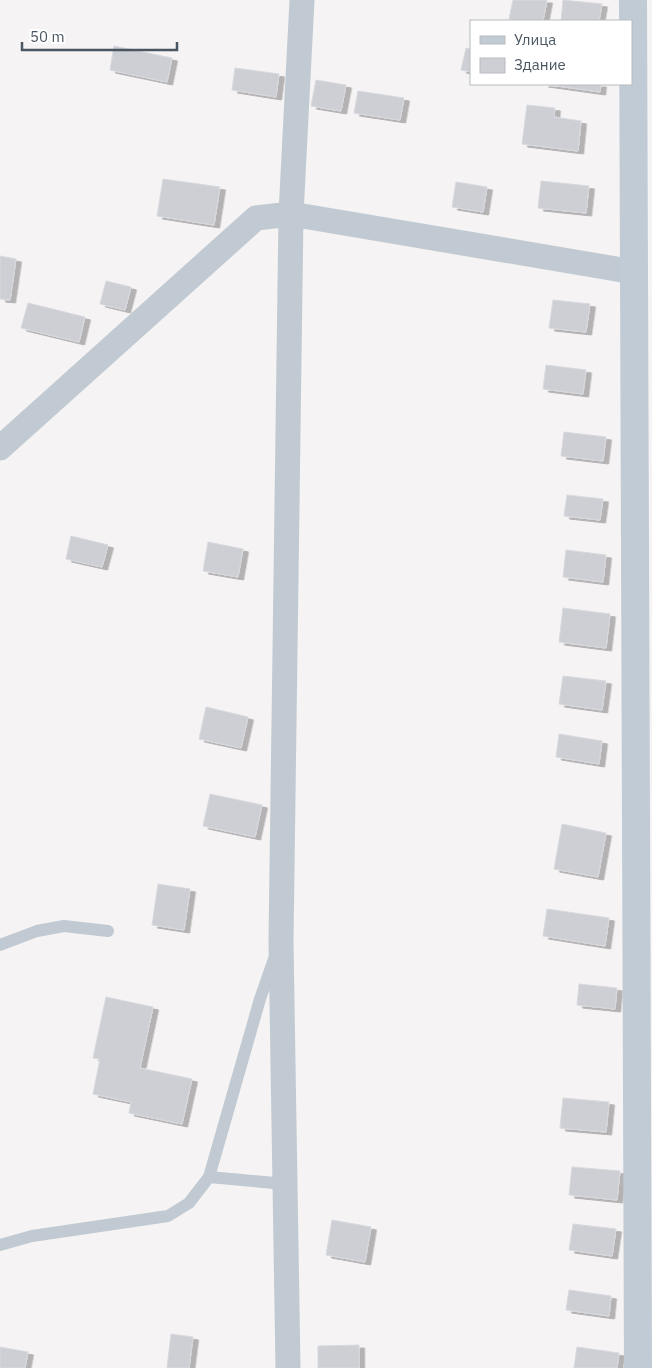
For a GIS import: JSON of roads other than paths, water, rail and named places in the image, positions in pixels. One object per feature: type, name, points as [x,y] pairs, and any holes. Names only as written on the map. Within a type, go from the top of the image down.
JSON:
[{"type":"street","points":[[288,1368],[281,940],[291,214],[302,0]]},
{"type":"street","points":[[633,0],[643,183],[634,272],[638,1368]]},
{"type":"street","points":[[0,448],[256,218],[291,214],[634,272]]},
{"type":"lane","points":[[0,945],[37,931],[64,926],[108,932]]},
{"type":"lane","points":[[0,1245],[32,1236],[168,1216],[190,1203],[209,1177],[260,999],[281,940]]},
{"type":"lane","points":[[209,1177],[285,1184]]}]
